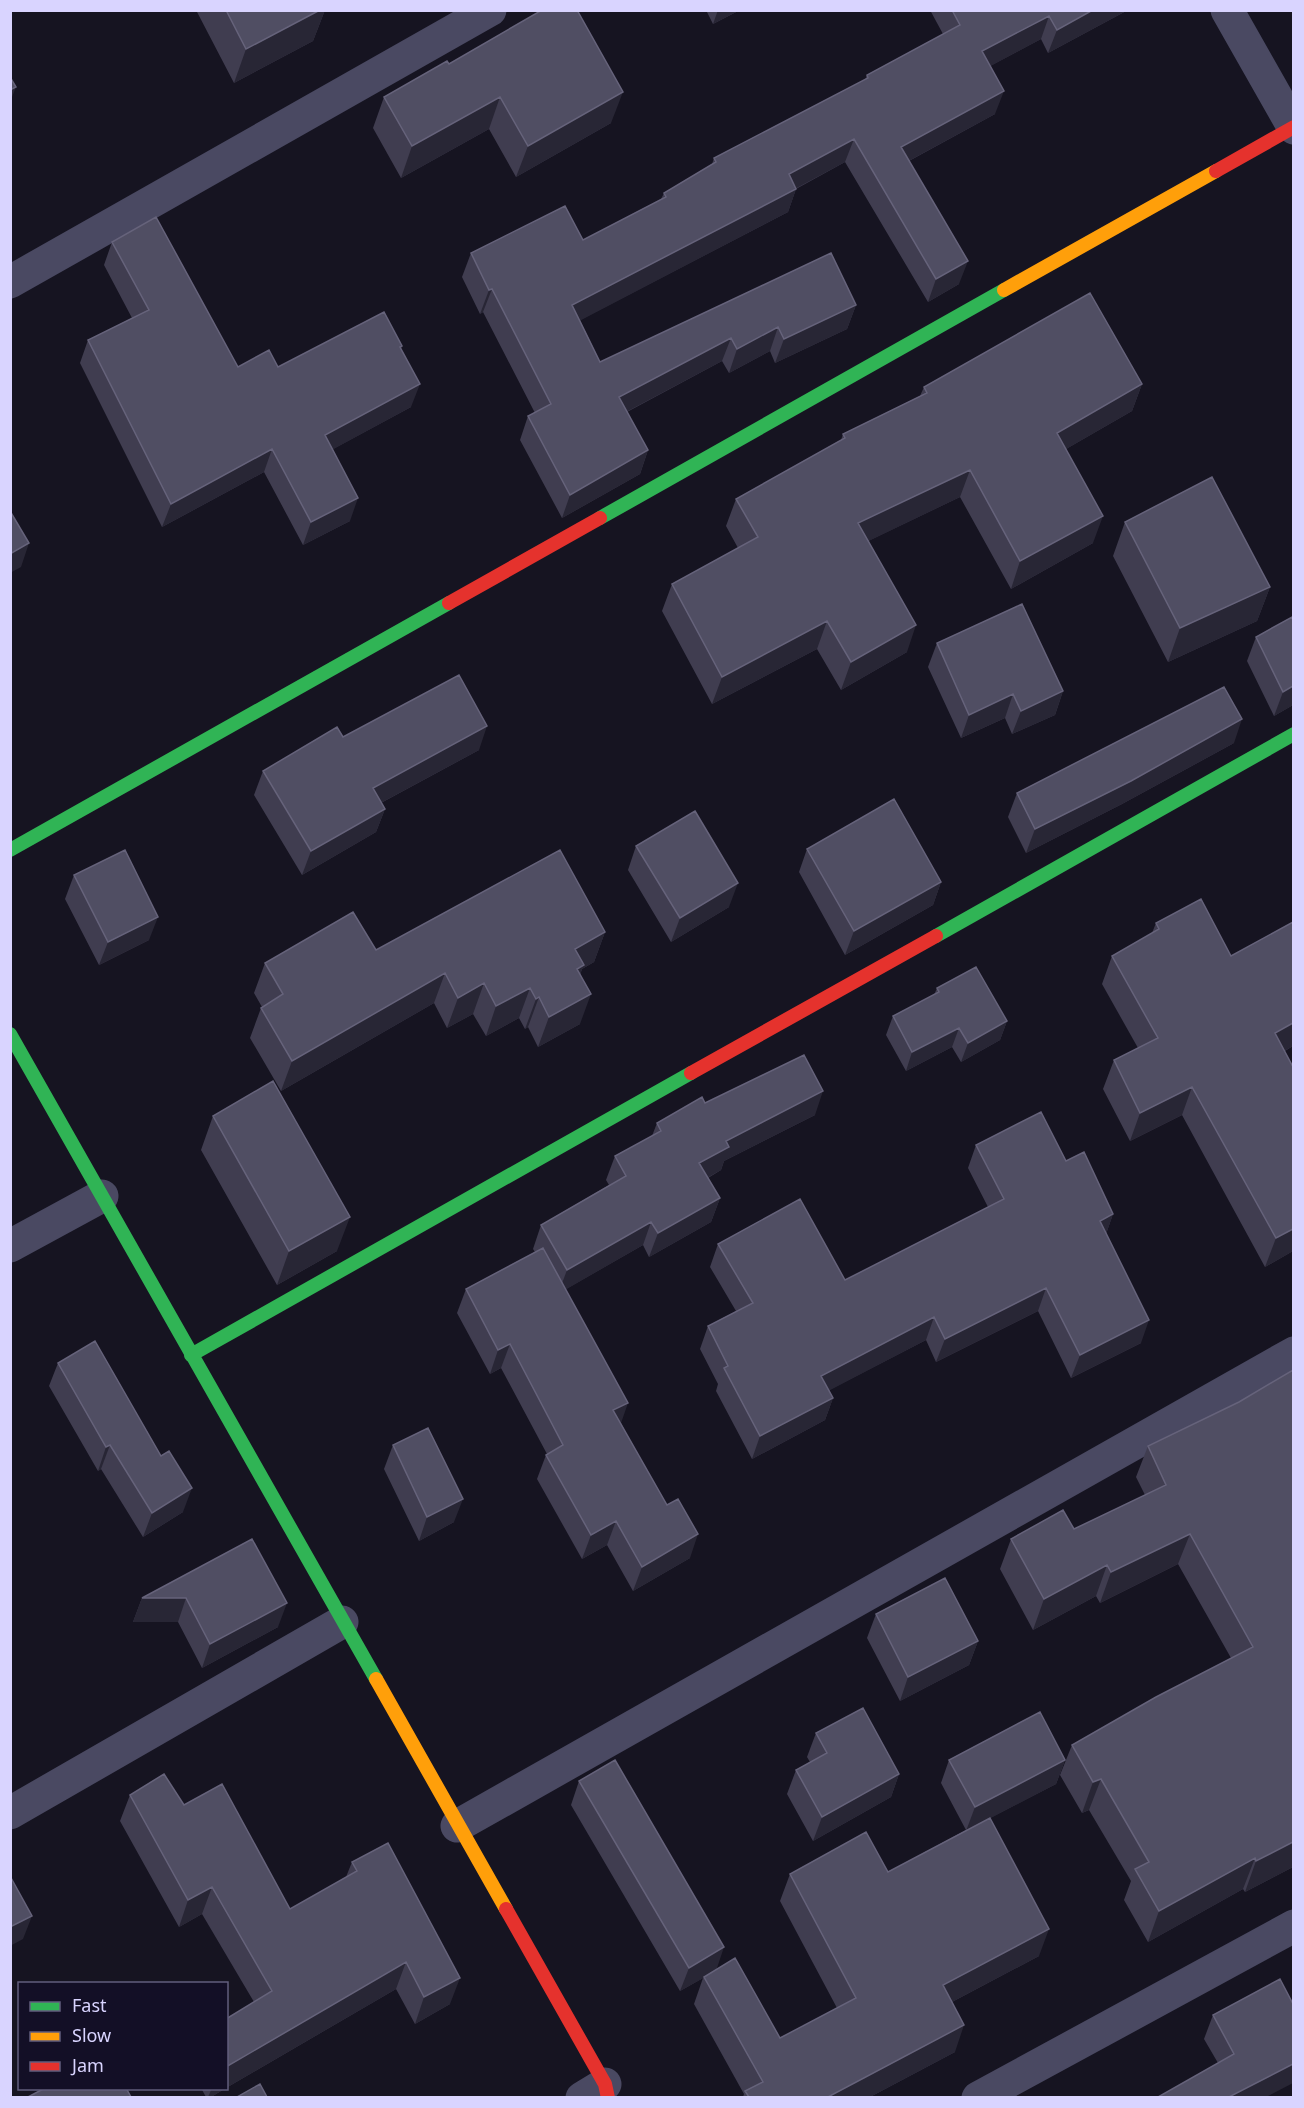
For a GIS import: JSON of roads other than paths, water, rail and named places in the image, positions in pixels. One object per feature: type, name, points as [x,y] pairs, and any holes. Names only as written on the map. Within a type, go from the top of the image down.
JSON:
[{"type":"street","points":[[10,282],[490,10]]},
{"type":"street","points":[[10,850],[1293,127],[1227,10]]},
{"type":"street","points":[[191,1354],[1293,734]]},
{"type":"street","points":[[10,1034],[458,1826],[598,2093]]},
{"type":"street","points":[[10,1246],[102,1196]]},
{"type":"street","points":[[458,1826],[1293,1353]]},
{"type":"street","points":[[10,1813],[342,1622]]},
{"type":"street","points":[[978,2097],[1293,1926]]}]
